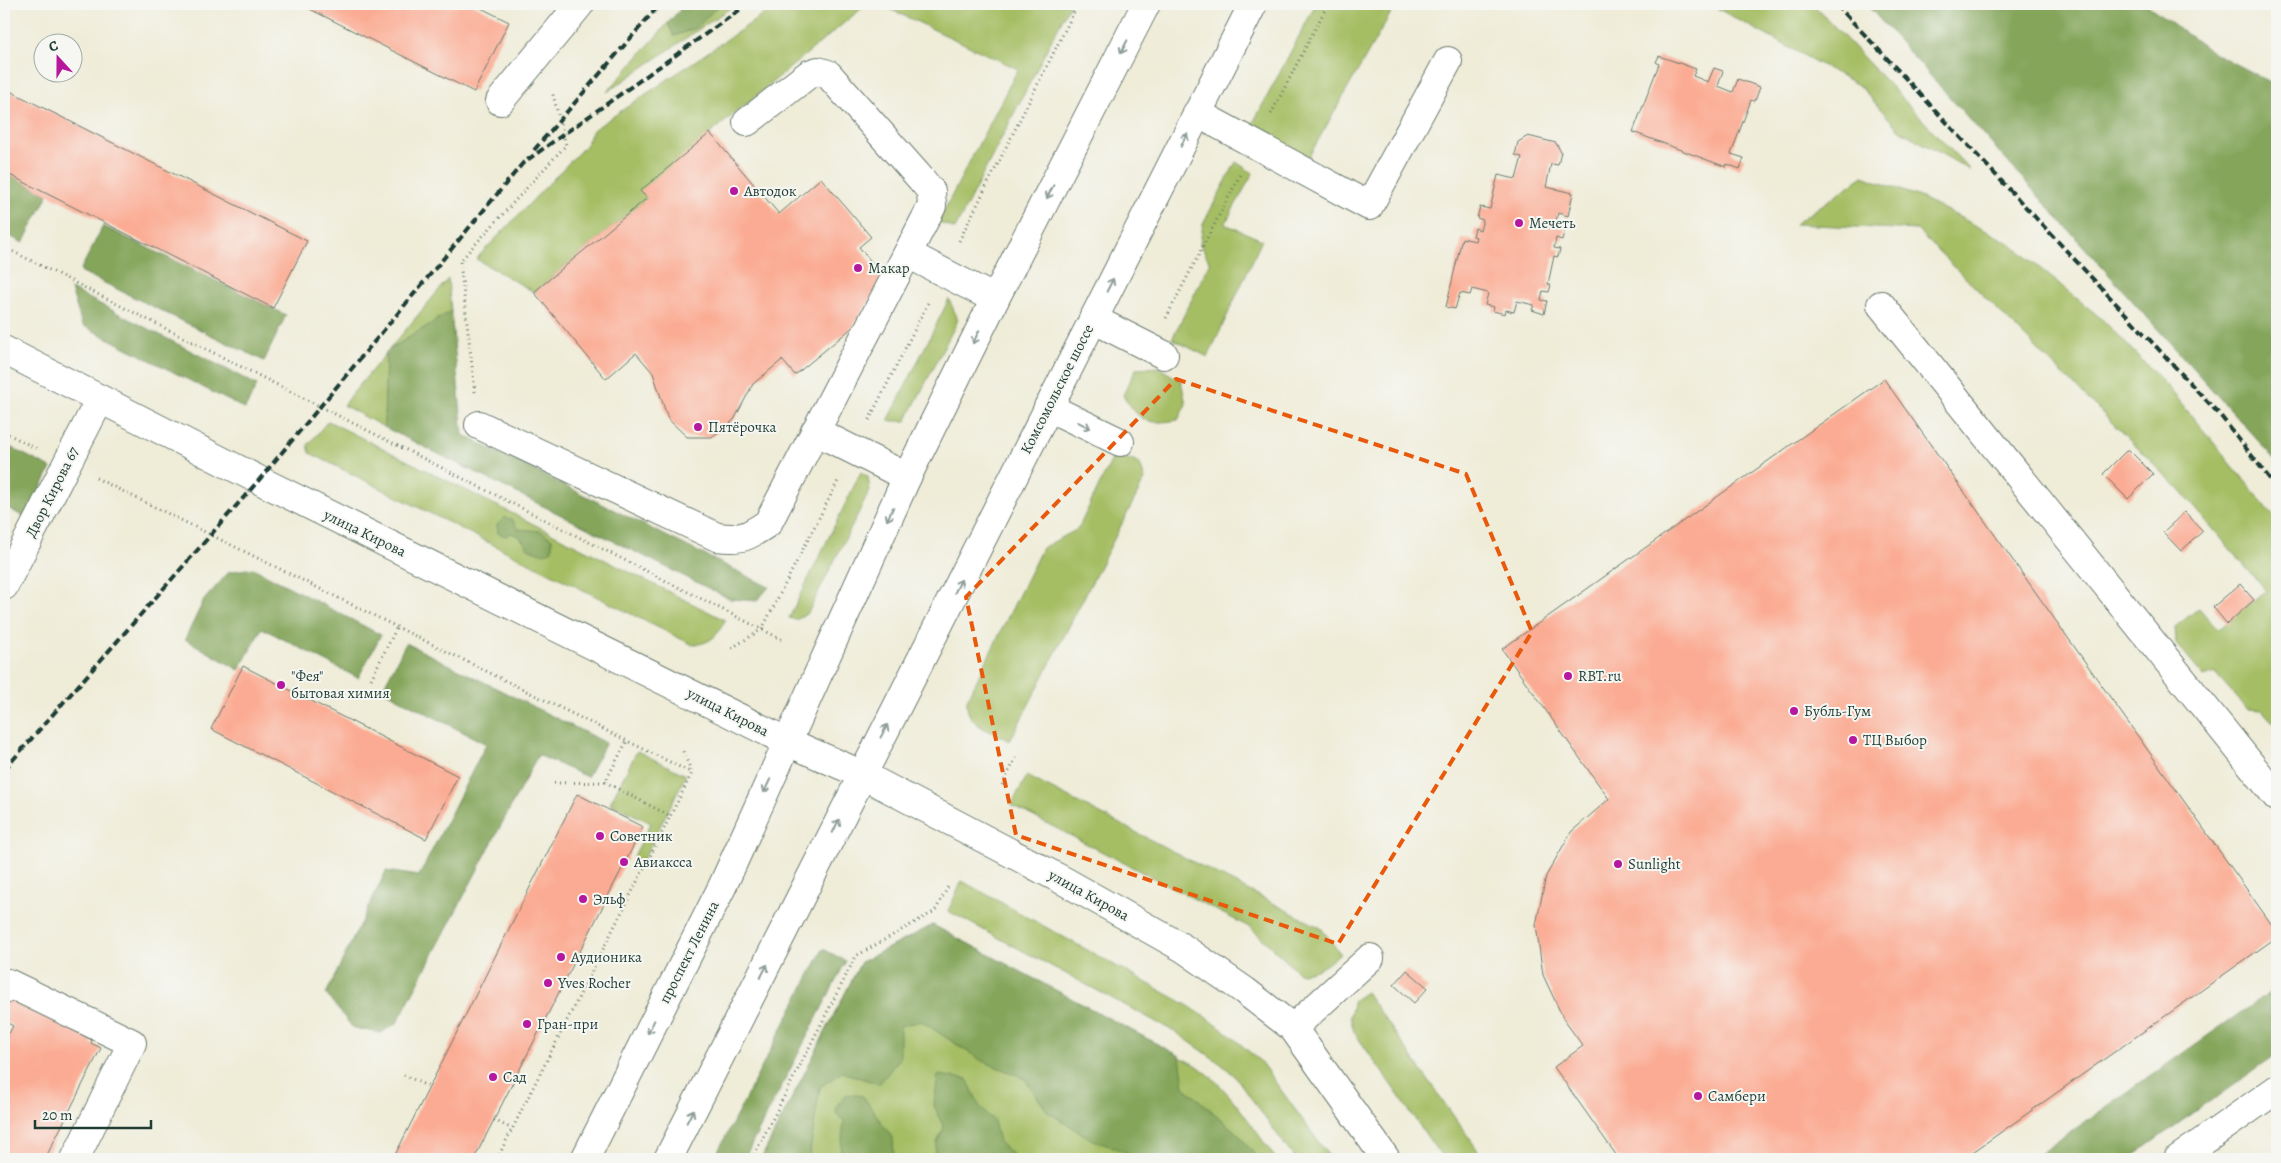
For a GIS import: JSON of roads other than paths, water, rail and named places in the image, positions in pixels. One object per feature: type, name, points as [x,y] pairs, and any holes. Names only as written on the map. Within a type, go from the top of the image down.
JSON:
[{"type":"main road","points":[[788,742],[822,662],[907,477],[995,299],[1146,4]]},
{"type":"main road","name":"Комсомольское шоссе","points":[[861,774],[1253,4]]},
{"type":"main road","points":[[500,100],[542,50],[570,6]]},
{"type":"main road","points":[[1197,113],[1369,206],[1448,62]]},
{"type":"main road","points":[[479,425],[716,537],[733,539],[748,537],[768,522],[932,206],[931,191],[828,74],[818,71],[809,74],[747,122]]},
{"type":"main road","points":[[908,254],[995,299]]},
{"type":"main road","points":[[1881,305],[2277,797]]},
{"type":"main road","points":[[1093,319],[1164,355]]},
{"type":"main road","name":"улица Кирова","points":[[4,350],[268,485],[788,742],[861,774],[1050,874],[1182,948],[1245,991],[1293,1028],[1386,1159]]},
{"type":"main road","name":"Двор Кирова 67","points":[[4,586],[100,399]]},
{"type":"main road","points":[[1048,407],[1120,442]]},
{"type":"main road","points":[[815,431],[907,477]]},
{"type":"main road","name":"проспект Ленина","points":[[585,1159],[723,884],[788,742]]},
{"type":"main road","points":[[668,1159],[790,920],[861,774]]},
{"type":"main road","points":[[1293,1028],[1370,958]]},
{"type":"main road","points":[[4,990],[8,982],[132,1043],[75,1159]]},
{"type":"main road","points":[[2178,1159],[2277,1089]]},
{"type":"railway","points":[[534,150],[660,4]]},
{"type":"railway","points":[[4,770],[259,480],[523,163],[748,4]]},
{"type":"railway","points":[[1836,4],[2220,415],[2277,488]]},
{"type":"place","name":"Автодок","points":[[734,191]]},
{"type":"place","name":"Мечеть","points":[[1519,223]]},
{"type":"place","name":"Макар","points":[[858,268]]},
{"type":"place","name":"Пятёрочка","points":[[698,427]]},
{"type":"place","name":"RBT.ru","points":[[1568,676]]},
{"type":"place","name":"\"Фея\" бытовая химия","points":[[281,685]]},
{"type":"place","name":"Бубль-Гум","points":[[1794,711]]},
{"type":"place","name":"ТЦ Выбор","points":[[1853,740]]},
{"type":"place","name":"Советник","points":[[600,836]]},
{"type":"place","name":"Авиаксса","points":[[624,862]]},
{"type":"place","name":"Sunlight","points":[[1618,864]]},
{"type":"place","name":"Эльф","points":[[583,899]]},
{"type":"place","name":"Аудионика","points":[[561,957]]},
{"type":"place","name":"Yves Rocher","points":[[548,983]]},
{"type":"place","name":"Гран-при","points":[[527,1024]]},
{"type":"place","name":"Сад","points":[[493,1077]]},
{"type":"place","name":"Самбери","points":[[1698,1096]]}]
